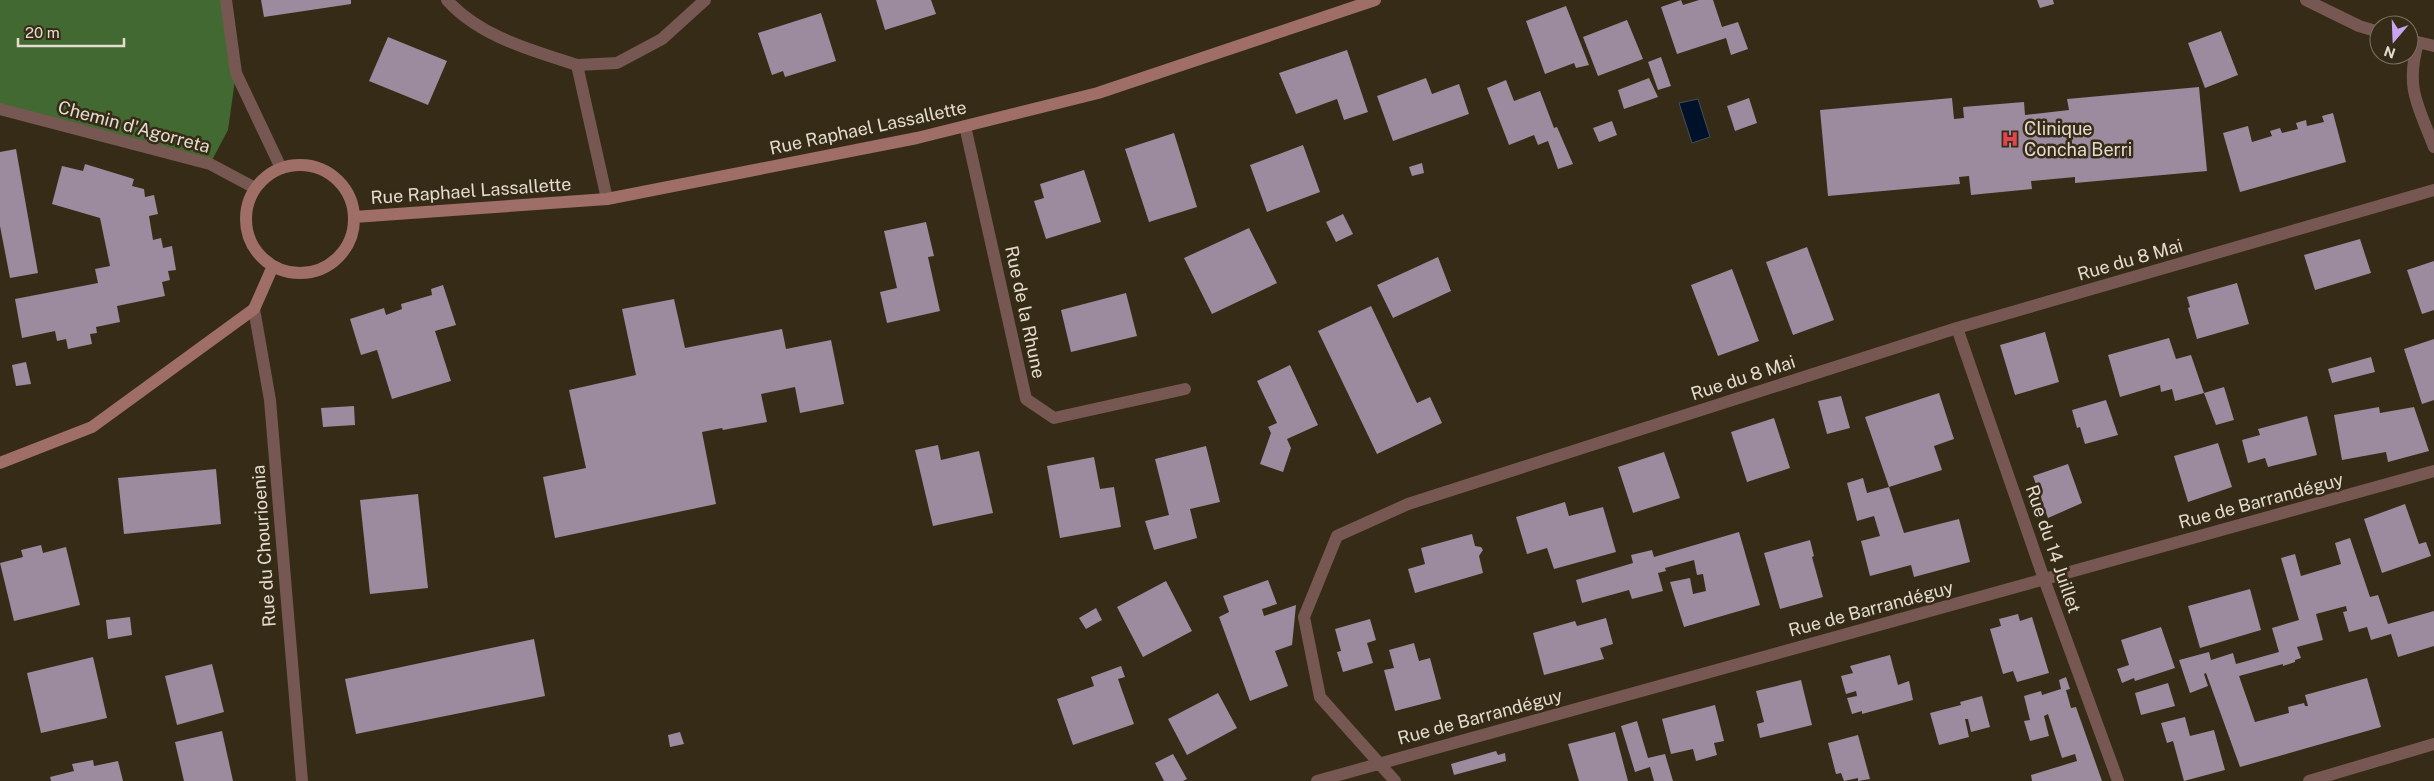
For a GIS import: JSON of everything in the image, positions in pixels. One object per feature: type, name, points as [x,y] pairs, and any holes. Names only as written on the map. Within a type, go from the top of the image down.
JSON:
[{"type":"main road","name":"Rue Raphael Lassallette","points":[[354,217],[607,199],[965,126],[1098,93],[1375,0]]},
{"type":"main road","points":[[302,164],[319,168],[335,177],[347,190],[353,207],[354,224],[349,242],[339,257],[325,267],[308,273],[290,272],[273,266],[259,255],[250,239],[245,222],[247,204],[255,188],[267,175],[281,168],[302,164]]},
{"type":"main road","points":[[0,463],[92,427],[254,309],[273,266]]},
{"type":"street","points":[[226,0],[236,73],[281,168]]},
{"type":"street","points":[[447,0],[459,13],[507,41],[577,65],[617,64],[662,38],[705,0]]},
{"type":"street","points":[[2306,0],[2369,29]]},
{"type":"street","points":[[2419,43],[2434,46]]},
{"type":"street","points":[[577,65],[607,199]]},
{"type":"street","points":[[2412,65],[2412,87],[2434,147]]},
{"type":"street","name":"Chemin d'Agorreta","points":[[0,109],[210,164],[255,188]]},
{"type":"street","name":"Rue de la Rhune","points":[[965,126],[1026,398],[1054,418],[1185,389]]},
{"type":"street","name":"Rue du 8 Mai","points":[[1394,781],[1320,697],[1304,617],[1337,536],[1408,504],[1957,328],[2434,190]]},
{"type":"street","name":"Rue du Chourioenia","points":[[254,309],[270,400],[302,781]]},
{"type":"street","name":"Rue du 14 Juillet","points":[[1957,328],[2044,579],[2118,781]]},
{"type":"street","name":"Rue de Barrandéguy","points":[[1317,781],[2434,472]]},
{"type":"street","points":[[2309,781],[2434,744]]},
{"type":"green space","points":[[0,0],[226,0],[236,73],[228,130],[210,164],[0,109]]},
{"type":"water","points":[[1698,99],[1710,137],[1692,143],[1679,103]]},
{"type":"building","points":[[261,0],[351,0],[351,4],[264,17]]},
{"type":"building","points":[[876,0],[931,0],[936,14],[885,30]]},
{"type":"building","points":[[1681,0],[1683,5],[1699,0],[1713,0],[1722,27],[1738,22],[1748,49],[1731,55],[1726,38],[1677,54],[1661,7]]},
{"type":"building","points":[[2037,0],[2053,0],[2054,4],[2040,8]]},
{"type":"building","points":[[1566,6],[1589,65],[1576,68],[1574,63],[1545,74],[1526,21]]},
{"type":"building","points":[[821,13],[836,61],[785,77],[783,71],[772,75],[758,33]]},
{"type":"building","points":[[1627,20],[1643,59],[1598,76],[1583,37]]},
{"type":"building","points":[[2221,31],[2238,75],[2205,88],[2188,43]]},
{"type":"building","points":[[388,37],[447,61],[428,105],[369,81]]},
{"type":"building","points":[[1347,50],[1368,112],[1344,120],[1337,99],[1296,114],[1279,73]]},
{"type":"building","points":[[1661,57],[1671,86],[1658,90],[1648,62]]},
{"type":"building","points":[[1426,78],[1432,94],[1459,84],[1469,114],[1393,141],[1377,96]]},
{"type":"building","points":[[1649,78],[1658,97],[1624,109],[1618,90]]},
{"type":"building","points":[[1506,80],[1514,101],[1540,91],[1554,128],[1557,127],[1573,164],[1558,169],[1548,141],[1538,145],[1534,135],[1509,145],[1487,88]]},
{"type":"building","points":[[2199,87],[2207,171],[2075,183],[2075,177],[2031,181],[2032,189],[1971,195],[1969,176],[1959,177],[1960,184],[1828,196],[1820,110],[1952,98],[1954,119],[1964,118],[1963,107],[2024,102],[2025,115],[2069,110],[2067,99]]},
{"type":"building","points":[[1749,98],[1757,123],[1735,131],[1727,106]]},
{"type":"building","points":[[2333,113],[2346,162],[2240,192],[2223,133],[2248,126],[2252,142],[2272,136],[2270,131],[2280,128],[2282,133],[2298,129],[2296,123],[2306,120],[2307,126],[2324,122],[2322,116]]},
{"type":"building","points":[[1612,121],[1617,135],[1599,142],[1593,128]]},
{"type":"building","points":[[1174,133],[1197,207],[1149,222],[1125,149]]},
{"type":"building","points":[[1303,145],[1320,192],[1267,212],[1250,165]]},
{"type":"building","points":[[16,149],[38,273],[10,278],[0,226],[0,152]]},
{"type":"building","points":[[1422,163],[1424,173],[1412,176],[1409,167]]},
{"type":"building","points":[[85,164],[134,179],[132,186],[144,189],[145,197],[154,195],[158,214],[149,216],[153,240],[161,238],[163,248],[172,246],[176,270],[168,271],[170,280],[162,282],[165,296],[117,306],[120,322],[96,327],[97,333],[90,334],[92,344],[68,349],[66,339],[57,341],[55,331],[22,338],[15,299],[98,283],[95,269],[110,266],[100,218],[52,204],[62,166],[83,171]]},
{"type":"building","points":[[1084,170],[1101,222],[1046,239],[1034,201],[1044,198],[1040,184]]},
{"type":"building","points":[[1343,214],[1353,234],[1336,242],[1326,222]]},
{"type":"building","points":[[926,222],[934,256],[928,257],[940,311],[887,323],[880,292],[897,288],[884,231]]},
{"type":"building","points":[[1249,228],[1277,283],[1212,314],[1184,258]]},
{"type":"building","points":[[2360,239],[2371,273],[2315,290],[2304,255]]},
{"type":"building","points":[[1807,247],[1834,320],[1793,335],[1766,262]]},
{"type":"building","points":[[1438,257],[1451,291],[1393,318],[1377,285]]},
{"type":"building","points":[[2434,261],[2434,310],[2422,314],[2407,270]]},
{"type":"building","points":[[1732,269],[1759,341],[1718,356],[1691,285]]},
{"type":"building","points":[[2237,283],[2249,324],[2197,339],[2188,308],[2190,307],[2187,297]]},
{"type":"building","points":[[443,285],[456,325],[435,331],[451,381],[392,399],[377,350],[361,355],[350,319],[384,308],[386,315],[402,309],[401,304],[432,295],[431,289]]},
{"type":"building","points":[[1126,293],[1137,336],[1071,352],[1061,310]]},
{"type":"building","points":[[674,299],[685,348],[782,329],[786,349],[831,340],[844,404],[800,413],[795,387],[761,394],[767,422],[702,432],[716,504],[555,538],[543,477],[586,468],[569,390],[636,375],[622,309]]},
{"type":"building","points":[[1371,306],[1417,403],[1430,397],[1442,423],[1377,454],[1318,331]]},
{"type":"building","points":[[2045,332],[2059,382],[2015,395],[2000,345]]},
{"type":"building","points":[[2169,338],[2176,359],[2191,355],[2204,393],[2175,401],[2172,389],[2161,392],[2160,385],[2120,397],[2108,355]]},
{"type":"building","points":[[2434,339],[2434,400],[2422,404],[2404,349]]},
{"type":"building","points":[[2371,357],[2375,372],[2332,383],[2328,369]]},
{"type":"building","points":[[26,362],[31,384],[16,386],[12,365]]},
{"type":"building","points":[[1290,365],[1318,425],[1287,439],[1291,448],[1283,472],[1260,464],[1271,433],[1268,427],[1277,423],[1257,381]]},
{"type":"building","points":[[2224,387],[2234,420],[2216,425],[2204,393]]},
{"type":"building","points":[[1939,393],[1954,439],[1934,446],[1942,470],[1889,487],[1865,417]]},
{"type":"building","points":[[1841,396],[1850,428],[1827,434],[1818,401]]},
{"type":"building","points":[[2106,400],[2118,435],[2085,444],[2080,427],[2077,428],[2072,410]]},
{"type":"building","points":[[354,406],[355,425],[323,427],[321,408]]},
{"type":"building","points":[[2379,407],[2380,413],[2414,407],[2429,451],[2388,462],[2386,452],[2342,460],[2334,415]]},
{"type":"building","points":[[2307,416],[2317,455],[2268,467],[2265,458],[2248,463],[2242,440],[2260,435],[2258,429]]},
{"type":"building","points":[[1774,418],[1790,468],[1747,482],[1731,432]]},
{"type":"building","points":[[2218,443],[2232,487],[2188,502],[2174,456]]},
{"type":"building","points":[[938,445],[941,460],[979,451],[993,513],[933,526],[915,450]]},
{"type":"building","points":[[1206,446],[1220,502],[1190,509],[1197,538],[1154,550],[1145,521],[1169,515],[1155,459]]},
{"type":"building","points":[[1664,452],[1680,498],[1633,513],[1618,467]]},
{"type":"building","points":[[1094,457],[1100,489],[1114,487],[1121,527],[1060,538],[1047,466]]},
{"type":"building","points":[[2068,464],[2082,503],[2048,518],[2033,476]]},
{"type":"building","points":[[216,469],[221,524],[124,534],[118,478]]},
{"type":"building","points":[[1863,478],[1867,493],[1889,487],[1904,533],[1959,519],[1970,562],[1914,577],[1911,565],[1870,576],[1861,541],[1880,536],[1874,516],[1857,521],[1847,483]]},
{"type":"building","points":[[418,494],[428,588],[370,594],[360,500]]},
{"type":"building","points":[[1565,502],[1569,516],[1603,507],[1616,552],[1554,569],[1547,548],[1527,554],[1516,517]]},
{"type":"building","points":[[2405,504],[2419,544],[2426,542],[2431,556],[2382,573],[2364,519]]},
{"type":"building","points":[[1739,532],[1760,605],[1684,627],[1670,582],[1690,578],[1693,594],[1706,591],[1703,574],[1697,575],[1694,560],[1665,568],[1666,571],[1658,573],[1663,591],[1632,599],[1629,590],[1582,603],[1576,580],[1633,563],[1631,555],[1652,550],[1654,557]]},
{"type":"building","points":[[1472,534],[1475,546],[1481,547],[1483,550],[1479,556],[1483,573],[1415,593],[1408,569],[1425,564],[1421,548]]},
{"type":"building","points":[[2350,538],[2370,597],[2378,595],[2388,624],[2434,611],[2434,646],[2398,657],[2391,634],[2371,640],[2367,627],[2349,632],[2343,612],[2347,611],[2346,606],[2316,614],[2323,640],[2297,647],[2301,658],[2283,666],[2283,664],[2239,676],[2255,722],[2289,713],[2288,707],[2304,703],[2305,706],[2308,706],[2305,695],[2367,678],[2381,727],[2240,767],[2206,673],[2204,674],[2208,686],[2190,693],[2179,660],[2209,652],[2211,660],[2233,653],[2236,664],[2279,652],[2272,628],[2299,620],[2281,558],[2295,554],[2301,576],[2341,564],[2335,543]]},
{"type":"building","points":[[1810,540],[1814,556],[1812,557],[1823,597],[1780,609],[1764,553]]},
{"type":"building","points":[[41,545],[43,553],[66,547],[80,605],[14,621],[0,563],[23,557],[21,550]]},
{"type":"building","points":[[1268,580],[1277,604],[1262,609],[1264,616],[1296,605],[1292,645],[1275,651],[1288,686],[1250,701],[1219,617],[1229,612],[1223,596]]},
{"type":"building","points":[[1166,581],[1192,631],[1143,657],[1117,607]]},
{"type":"building","points":[[2250,589],[2261,630],[2200,648],[2188,606]]},
{"type":"building","points":[[1096,608],[1102,620],[1086,629],[1079,618]]},
{"type":"building","points":[[2018,614],[2020,621],[2032,617],[2049,673],[2017,682],[2013,671],[2003,674],[1990,629],[2001,626],[1999,619]]},
{"type":"building","points":[[130,617],[132,635],[108,639],[106,620]]},
{"type":"building","points":[[1606,618],[1613,644],[1600,648],[1604,659],[1544,675],[1533,633],[1575,621],[1577,626]]},
{"type":"building","points":[[1370,619],[1376,640],[1367,643],[1373,663],[1343,672],[1337,652],[1341,651],[1335,629]]},
{"type":"building","points":[[2161,627],[2175,668],[2135,681],[2134,678],[2122,683],[2117,669],[2129,665],[2121,640]]},
{"type":"building","points":[[534,639],[545,696],[356,734],[345,679]]},
{"type":"building","points":[[1414,643],[1419,661],[1430,658],[1441,699],[1395,711],[1384,670],[1394,668],[1389,650]]},
{"type":"building","points":[[1890,655],[1898,685],[1909,681],[1913,700],[1862,714],[1862,711],[1852,714],[1847,698],[1857,696],[1856,691],[1846,694],[1841,676],[1853,673],[1850,666]]},
{"type":"building","points":[[93,657],[107,718],[41,733],[27,673]]},
{"type":"building","points":[[212,664],[224,712],[177,725],[165,676]]},
{"type":"building","points":[[1121,666],[1125,677],[1118,679],[1134,724],[1073,745],[1057,699],[1094,686],[1091,677]]},
{"type":"building","points":[[2066,677],[2070,689],[2066,690],[2071,708],[2076,707],[2102,781],[2032,781],[2031,775],[2077,761],[2075,754],[2062,758],[2048,714],[2044,716],[2049,736],[2030,741],[2024,721],[2030,720],[2024,696],[2041,691],[2042,695],[2061,689],[2059,680]]},
{"type":"building","points":[[1801,680],[1812,725],[1760,738],[1757,724],[1764,722],[1756,691]]},
{"type":"building","points":[[2168,683],[2175,706],[2141,715],[2135,693]]},
{"type":"building","points":[[1218,693],[1237,728],[1187,755],[1168,719]]},
{"type":"building","points":[[1982,696],[1990,727],[1971,732],[1968,719],[1965,719],[1969,737],[1939,745],[1930,713],[1961,705],[1960,702]]},
{"type":"building","points":[[1715,705],[1724,741],[1714,743],[1717,755],[1696,761],[1693,749],[1671,754],[1662,719]]},
{"type":"building","points":[[2185,717],[2190,736],[2214,730],[2225,770],[2184,781],[2173,741],[2167,743],[2161,723]]},
{"type":"building","points":[[1637,721],[1648,758],[1665,754],[1673,781],[1654,781],[1650,767],[1635,772],[1621,726]]},
{"type":"building","points":[[222,731],[233,781],[184,781],[175,742]]},
{"type":"building","points":[[680,732],[684,744],[670,747],[668,735]]},
{"type":"building","points":[[1615,732],[1628,781],[1579,781],[1568,744]]},
{"type":"building","points":[[1858,735],[1870,779],[1858,781],[1858,778],[1844,781],[1841,773],[1836,774],[1828,743]]},
{"type":"building","points":[[1496,751],[1498,755],[1505,753],[1506,761],[1454,775],[1451,764]]},
{"type":"building","points":[[1173,754],[1187,779],[1183,781],[1164,781],[1155,763]]},
{"type":"building","points":[[93,760],[94,766],[118,761],[123,781],[51,781],[50,777],[74,771],[72,764]]},
{"type":"place","name":"Clinique Concha Berri","points":[[2010,139]]}]
